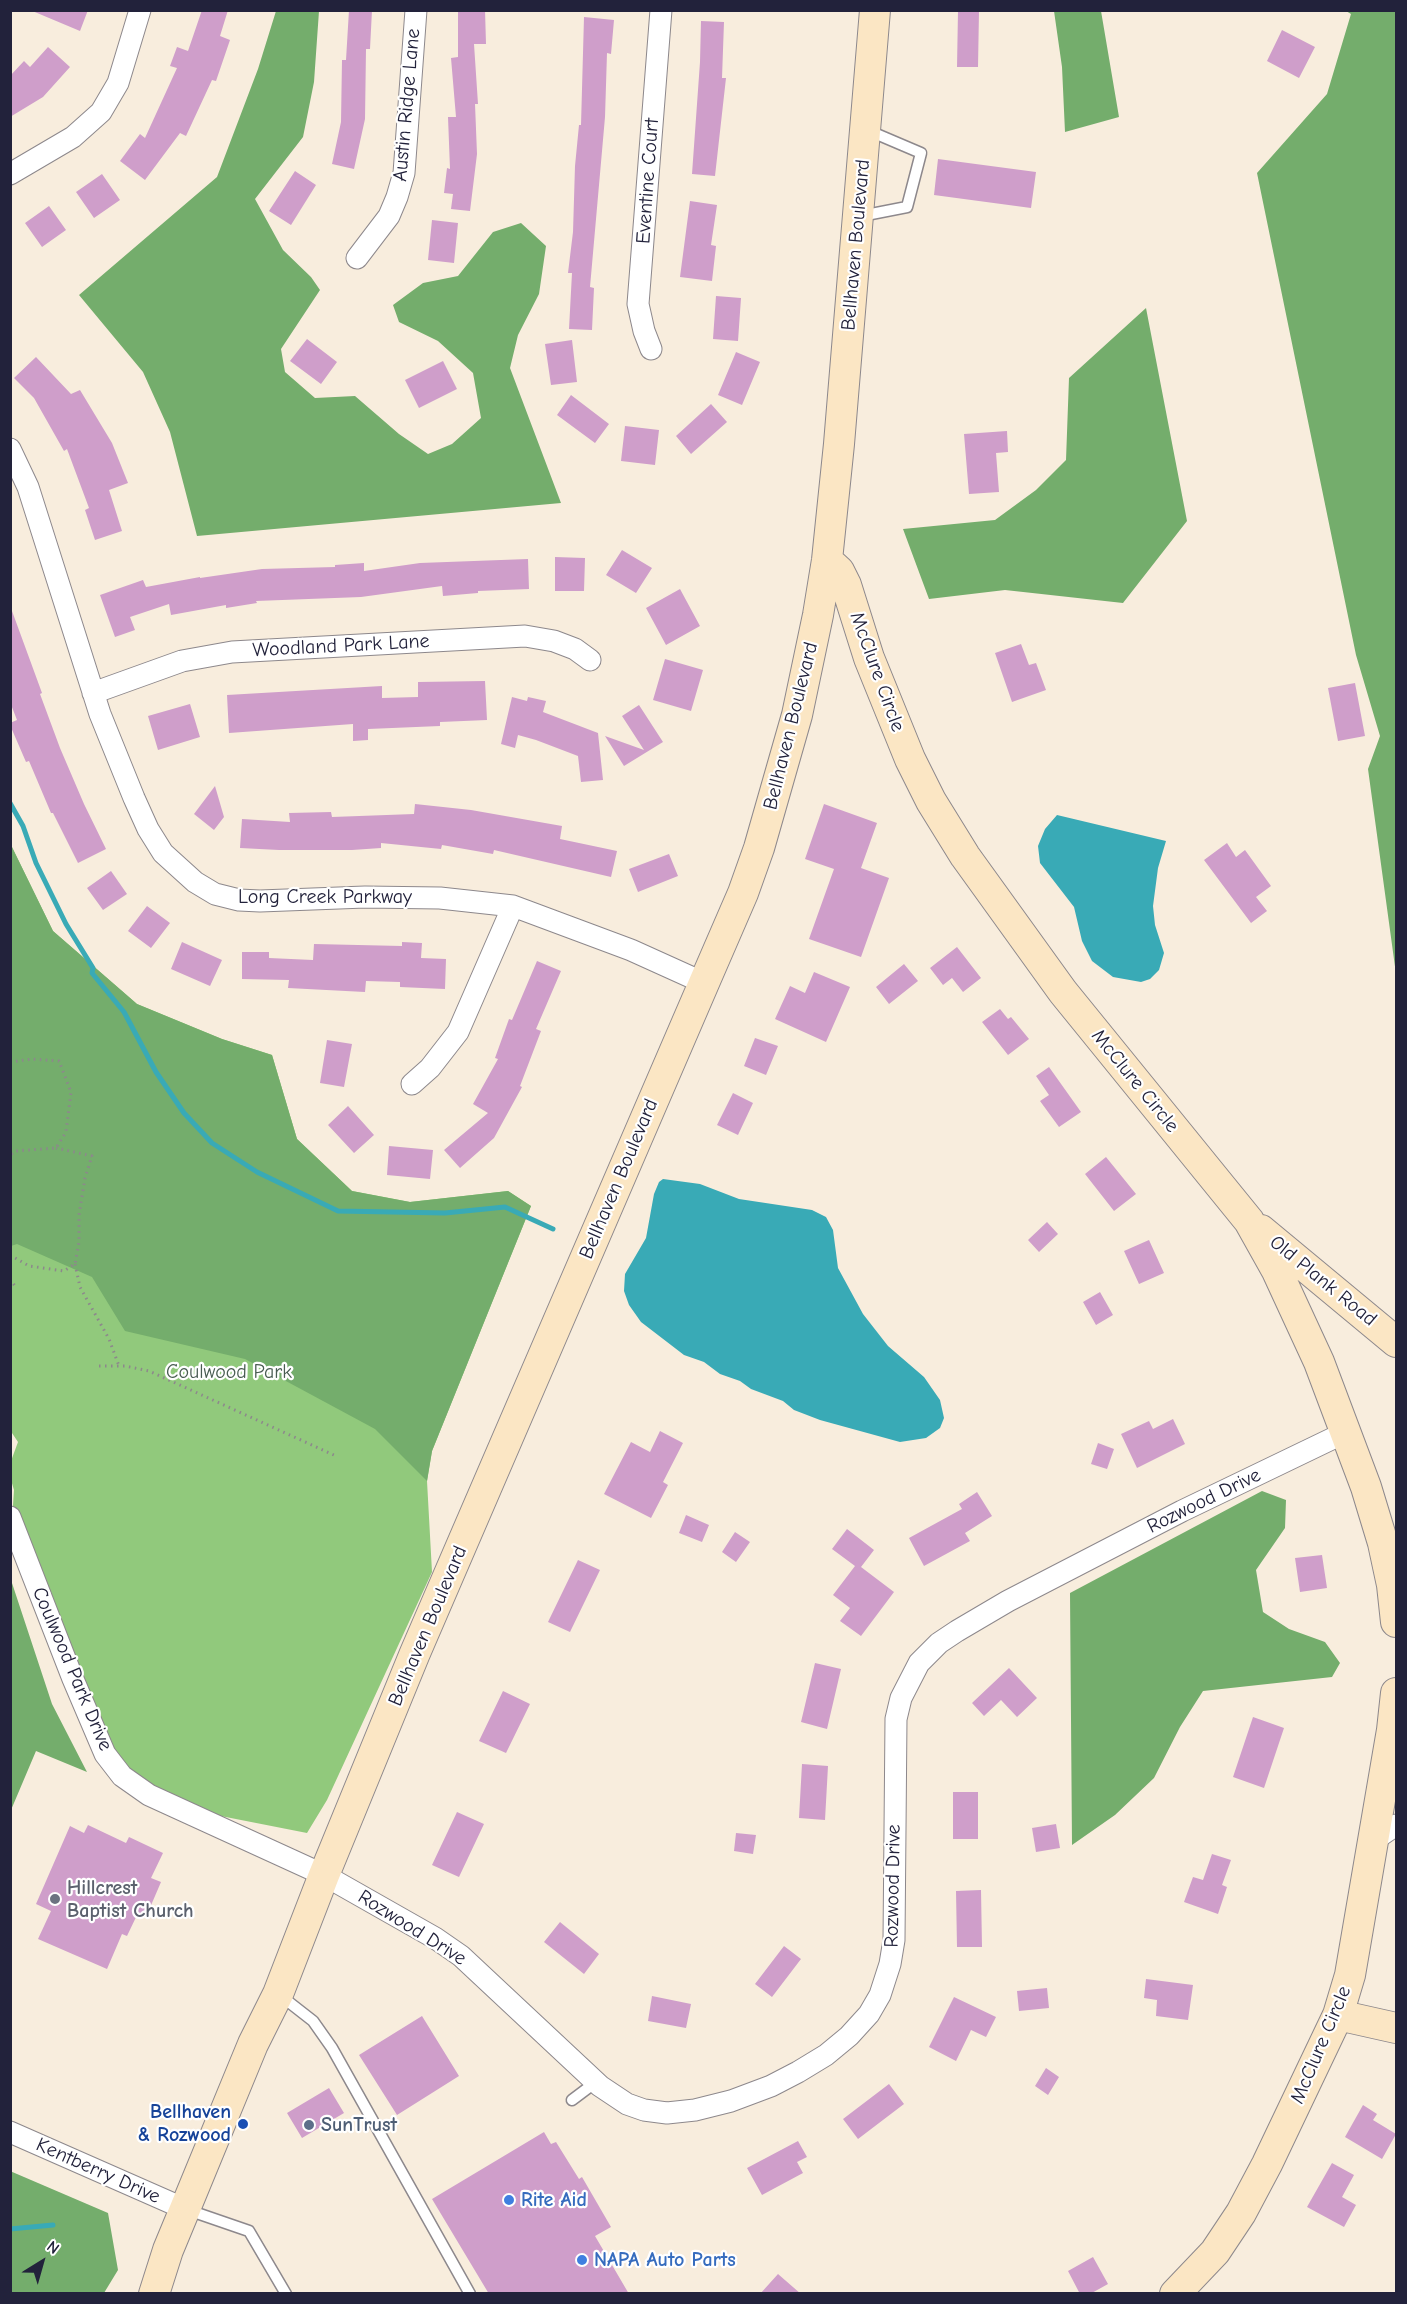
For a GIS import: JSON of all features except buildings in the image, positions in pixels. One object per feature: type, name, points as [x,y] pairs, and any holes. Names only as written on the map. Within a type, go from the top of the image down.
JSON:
[{"type":"main road","name":"Bellhaven Boulevard","points":[[154,2294],[168,2250],[253,2044],[278,1994],[324,1875],[420,1643],[743,893],[759,848],[786,758],[816,626],[827,560],[839,444],[874,10]]},
{"type":"main road","name":"McClure Circle","points":[[827,560],[839,571],[846,585],[869,658],[910,759],[931,801],[965,856],[1063,992],[1249,1221],[1276,1271],[1319,1362],[1366,1487],[1383,1543],[1392,1584],[1396,1622]]},
{"type":"main road","name":"Old Plank Road","points":[[1249,1221],[1396,1342]]},
{"type":"main road","name":"McClure Circle","points":[[1176,2294],[1215,2252],[1241,2213],[1272,2154],[1338,2015],[1385,1833],[1396,1693]]},
{"type":"main road","points":[[1338,2015],[1396,2028]]},
{"type":"street","points":[[10,174],[74,137],[101,112],[118,83],[140,10]]},
{"type":"street","name":"Austin Ridge Lane","points":[[357,258],[389,216],[404,173],[416,10]]},
{"type":"street","name":"Eventine Court","points":[[651,349],[638,304],[660,10]]},
{"type":"street","name":"Long Creek Parkway","points":[[10,449],[28,487],[77,648],[104,725],[148,829],[163,853],[179,869],[215,894],[239,900],[440,898],[513,906],[631,950],[704,983]]},
{"type":"street","name":"Woodland Park Lane","points":[[93,693],[182,661],[232,652],[525,636],[554,641],[575,649],[590,660]]},
{"type":"street","points":[[412,1084],[430,1068],[458,1032],[513,906]]},
{"type":"street","name":"Rozwood Drive","points":[[324,1875],[435,1938],[461,1956],[596,2082],[618,2099],[644,2110],[667,2113],[695,2110],[731,2101],[771,2086],[826,2055],[849,2036],[869,2014],[880,1995],[890,1964],[895,1921],[896,1719],[901,1698],[919,1663],[939,1643],[1008,1601],[1182,1511],[1346,1432]]},
{"type":"street","name":"Coulwood Park Drive","points":[[11,1519],[73,1679],[105,1754],[122,1776],[149,1795],[324,1875]]},
{"type":"street","name":"Kentberry Drive","points":[[10,2132],[185,2209]]},
{"type":"lane","points":[[858,217],[907,207],[921,153],[865,129]]},
{"type":"lane","points":[[278,1994],[313,2021],[332,2048],[470,2294]]},
{"type":"lane","points":[[572,2100],[596,2082]]},
{"type":"lane","points":[[185,2209],[249,2231],[286,2294]]},
{"type":"path","points":[[10,1062],[32,1059],[58,1061],[71,1092],[66,1132],[57,1148]]},
{"type":"path","points":[[10,1155],[15,1151],[57,1148],[93,1156],[85,1179],[79,1215],[80,1242],[75,1264],[80,1287],[109,1339],[119,1366]]},
{"type":"path","points":[[10,1255],[29,1266],[64,1271],[75,1264]]},
{"type":"path","points":[[10,1279],[15,1286]]},
{"type":"path","points":[[99,1366],[119,1366],[149,1371],[336,1456]]},
{"type":"green space","points":[[276,11],[319,11],[314,82],[303,137],[255,199],[283,250],[311,277],[320,290],[281,349],[285,372],[315,398],[355,396],[399,434],[428,454],[452,444],[481,418],[473,373],[438,341],[399,322],[393,305],[423,283],[458,276],[493,232],[521,223],[546,246],[539,294],[518,335],[510,368],[561,503],[197,536],[170,432],[143,372],[79,295],[217,177],[258,69]]},
{"type":"green space","points":[[1054,11],[1101,11],[1119,117],[1065,132],[1062,67]]},
{"type":"green space","points":[[1346,11],[1396,11],[1396,974],[1368,769],[1380,736],[1356,655],[1257,173],[1327,94],[1351,14]]},
{"type":"green space","points":[[1146,308],[1187,521],[1123,603],[1005,590],[929,599],[903,529],[995,520],[1036,490],[1066,460],[1069,378]]},
{"type":"green space","name":"Coulwood Park","points":[[10,843],[53,931],[137,1004],[222,1039],[272,1055],[297,1139],[352,1191],[410,1202],[508,1191],[531,1206],[432,1451],[427,1481],[432,1572],[327,1800],[307,1833],[175,1807],[122,1776],[12,1520],[14,1490],[11,1480],[11,1461],[18,1442],[10,1430]]},
{"type":"green space","points":[[10,843],[53,931],[137,1004],[222,1039],[272,1055],[297,1139],[352,1191],[410,1202],[508,1191],[531,1206],[432,1451],[427,1481],[375,1429],[245,1359],[125,1331],[92,1277],[17,1244],[11,1246]]},
{"type":"green space","points":[[1262,1491],[1286,1500],[1285,1528],[1256,1570],[1263,1612],[1289,1629],[1325,1642],[1340,1663],[1332,1677],[1203,1691],[1180,1727],[1154,1778],[1115,1815],[1072,1845],[1070,1593]]},
{"type":"green space","points":[[11,1580],[52,1704],[87,1772],[36,1751],[11,1810]]},
{"type":"green space","points":[[10,2171],[108,2213],[118,2270],[104,2293],[11,2293]]},
{"type":"water","points":[[1057,815],[1166,841],[1158,868],[1153,906],[1155,925],[1164,953],[1159,970],[1150,979],[1141,982],[1113,977],[1092,961],[1082,941],[1074,907],[1040,863],[1038,846],[1045,829]]},
{"type":"water","points":[[663,1179],[700,1184],[739,1199],[812,1210],[826,1217],[833,1230],[838,1268],[863,1314],[888,1346],[924,1377],[940,1400],[944,1418],[940,1428],[926,1438],[900,1442],[820,1420],[794,1410],[783,1401],[751,1389],[740,1381],[720,1374],[704,1362],[684,1355],[641,1322],[629,1305],[624,1291],[625,1274],[646,1238],[654,1194],[659,1182]]},
{"type":"waterway","points":[[10,803],[23,826],[36,863],[66,924],[93,968],[92,973],[124,1012],[156,1072],[184,1113],[212,1143],[257,1172],[338,1211],[445,1213],[505,1207],[553,1229]]},
{"type":"waterway","points":[[10,2229],[53,2225]]},
{"type":"place","name":"Hillcrest Baptist Church","points":[[55,1899]]},
{"type":"place","name":"Bellhaven & Rozwood","points":[[243,2124]]},
{"type":"place","name":"SunTrust","points":[[309,2125]]},
{"type":"place","name":"Rite Aid","points":[[509,2200]]},
{"type":"place","name":"NAPA Auto Parts","points":[[582,2260]]}]
